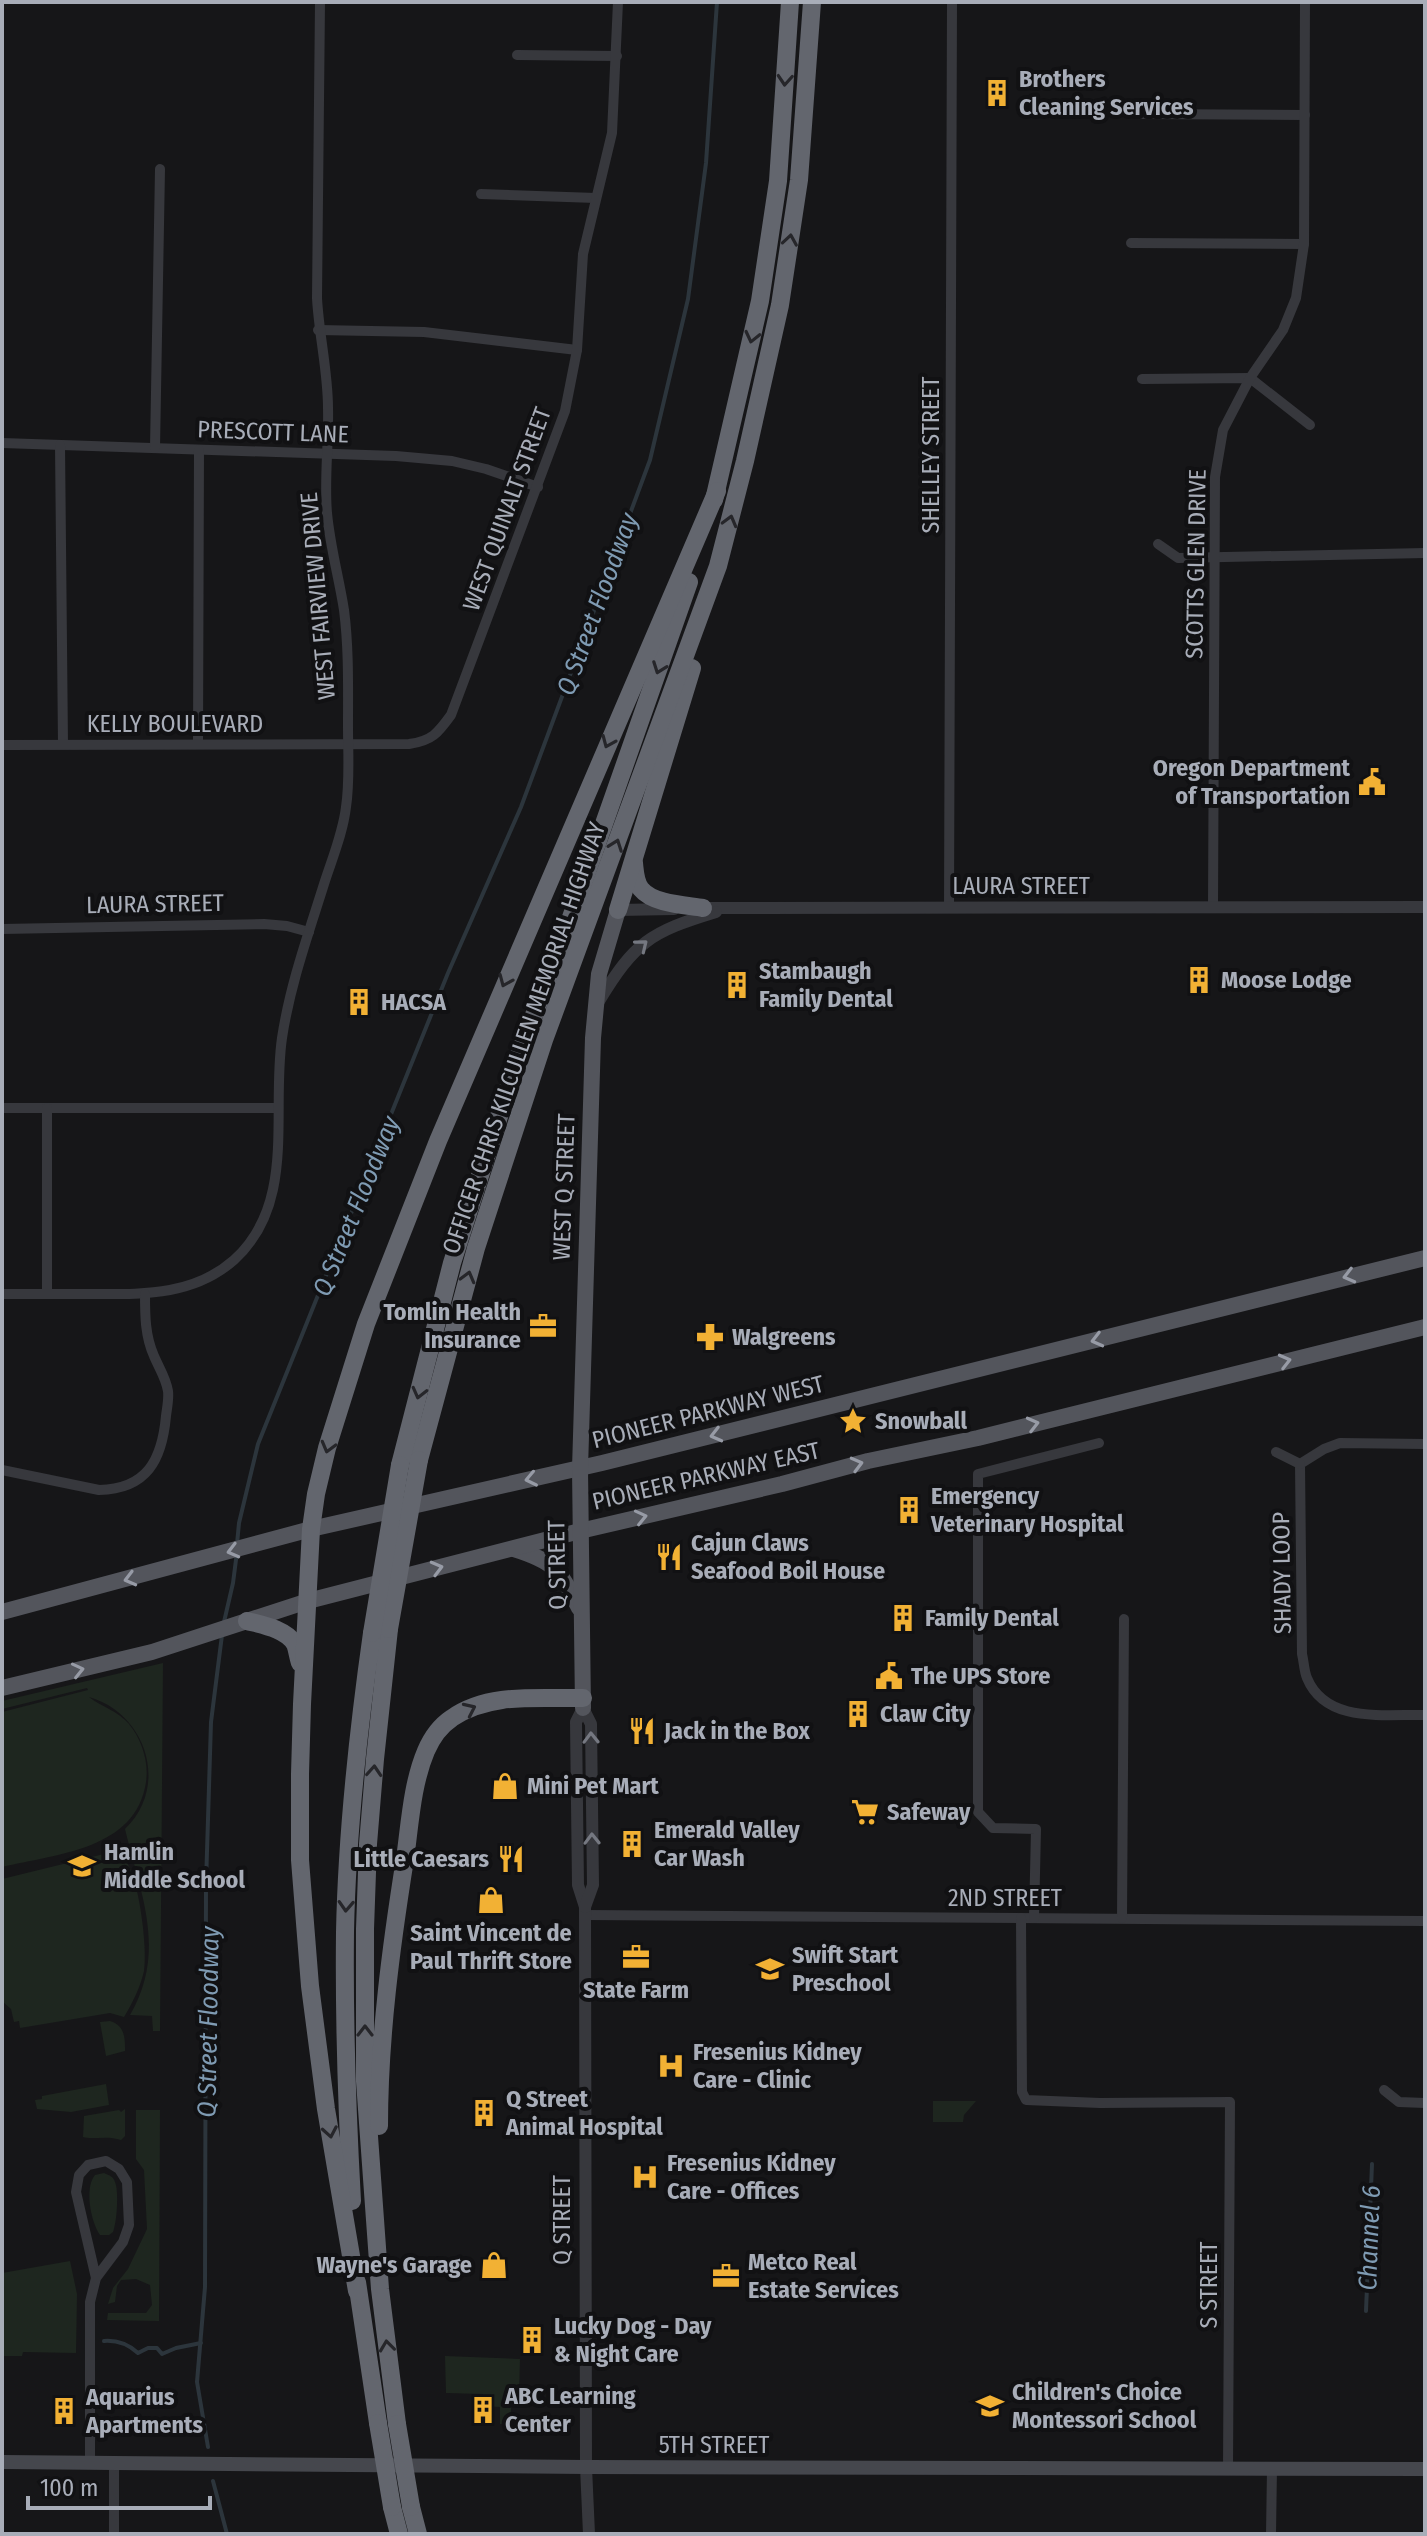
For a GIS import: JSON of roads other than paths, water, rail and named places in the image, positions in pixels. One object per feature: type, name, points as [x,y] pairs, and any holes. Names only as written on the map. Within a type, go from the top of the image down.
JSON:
[{"type":"highway","name":"OFFICER CHRIS KILCULLEN MEMORIAL HIGHWAY","points":[[399,2534],[402,2507],[387,2423],[357,2291],[347,2111],[345,1928],[354,1781],[410,1462],[452,1263],[518,1057],[568,926],[682,604],[717,491],[760,301],[775,196],[790,2]]},
{"type":"highway","name":"OFFICER CHRIS KILCULLEN MEMORIAL HIGHWAY","points":[[410,1462],[544,1040],[718,566],[780,305],[799,180],[812,2]]},
{"type":"highway","points":[[357,2291],[326,2109],[310,1986],[300,1860],[300,1774],[311,1529],[327,1448],[366,1324],[449,1114],[717,491]]},
{"type":"highway","points":[[618,910],[702,638],[718,566]]},
{"type":"highway","points":[[634,858],[635,877],[647,894],[703,908]]},
{"type":"highway","points":[[247,1621],[288,1637],[295,1644],[304,1677]]},
{"type":"highway","name":"OFFICER CHRIS KILCULLEN MEMORIAL HIGHWAY","points":[[380,1631],[365,1929],[365,2081],[387,2423]]},
{"type":"highway","points":[[380,2289],[379,2079],[395,1923],[413,1806],[424,1757],[436,1733],[451,1718],[470,1707],[491,1700],[583,1703]]},
{"type":"highway","name":"OFFICER CHRIS KILCULLEN MEMORIAL HIGHWAY","points":[[402,2507],[418,2534]]},
{"type":"main road","name":"WEST Q STREET","points":[[580,1469],[595,1007],[602,962],[618,910]]},
{"type":"main road","name":"PIONEER PARKWAY WEST","points":[[2,1612],[311,1529],[580,1469],[1425,1258]]},
{"type":"main road","name":"PIONEER PARKWAY EAST","points":[[2,1688],[152,1652],[308,1601],[580,1531],[868,1461],[978,1438],[1425,1327]]},
{"type":"main road","name":"Q STREET","points":[[580,1469],[583,1703]]},
{"type":"main road","points":[[511,1549],[540,1557],[551,1564],[563,1577],[581,1613]]},
{"type":"main road","name":"5TH STREET","points":[[2,2462],[1425,2469]]},
{"type":"street","name":"WEST FAIRVIEW DRIVE","points":[[2,1294],[145,1294],[185,1288],[234,1260],[248,1245],[268,1212],[274,1191],[278,1168],[278,1108],[290,995],[346,810],[348,654],[344,609],[327,510],[328,404],[318,330],[320,2]]},
{"type":"street","name":"WEST QUINALT STREET","points":[[348,744],[424,742],[438,732],[451,715],[538,487],[565,411],[577,350],[583,254],[612,133],[618,2]]},
{"type":"street","name":"SHELLEY STREET","points":[[949,908],[952,2]]},
{"type":"street","name":"SCOTTS GLEN DRIVE","points":[[1213,908],[1215,477],[1223,430],[1250,378],[1283,330],[1296,298],[1304,244],[1305,2]]},
{"type":"street","points":[[517,55],[617,56]]},
{"type":"street","points":[[1118,105],[1140,114],[1305,115]]},
{"type":"street","points":[[155,448],[160,169]]},
{"type":"street","points":[[481,194],[596,198]]},
{"type":"street","points":[[1131,243],[1304,244]]},
{"type":"street","points":[[318,330],[424,332],[577,350]]},
{"type":"street","points":[[1142,379],[1250,378],[1310,425]]},
{"type":"street","name":"PRESCOTT LANE","points":[[2,443],[396,456],[452,461],[538,487]]},
{"type":"street","points":[[60,445],[63,744]]},
{"type":"street","points":[[198,744],[199,450]]},
{"type":"street","points":[[1158,544],[1178,558],[1425,553]]},
{"type":"street","name":"KELLY BOULEVARD","points":[[2,745],[348,744]]},
{"type":"street","name":"LAURA STREET","points":[[618,910],[1425,907]]},
{"type":"street","points":[[595,1007],[627,957],[645,941],[663,930],[730,908]]},
{"type":"street","name":"LAURA STREET","points":[[2,929],[264,924],[309,932]]},
{"type":"street","points":[[2,1108],[278,1108]]},
{"type":"street","points":[[47,1108],[47,1294]]},
{"type":"street","points":[[2,1470],[99,1490],[114,1490],[140,1479],[153,1466],[165,1433],[169,1394],[147,1336],[145,1294]]},
{"type":"street","points":[[1034,1918],[1036,1829],[993,1828],[978,1812],[978,1474],[1099,1443]]},
{"type":"street","points":[[1276,1452],[1300,1464],[1340,1443],[1425,1444]]},
{"type":"street","name":"SHADY LOOP","points":[[1300,1464],[1302,1654],[1306,1677],[1317,1696],[1336,1709],[1360,1714],[1425,1715]]},
{"type":"street","points":[[1122,1918],[1124,1619]]},
{"type":"street","name":"Q STREET","points":[[583,1703],[576,1722],[578,1885],[585,1911],[586,2467],[589,2534]]},
{"type":"street","name":"2ND STREET","points":[[585,1911],[1425,1921]]},
{"type":"street","name":"S STREET","points":[[1021,1918],[1022,2092],[1026,2100],[1230,2102],[1228,2469]]},
{"type":"street","points":[[1384,2090],[1399,2102],[1425,2103]]},
{"type":"street","points":[[90,2462],[90,2302],[96,2278],[123,2242],[129,2225],[127,2182],[119,2169],[106,2161],[88,2165],[76,2182],[96,2278]]},
{"type":"street","points":[[114,2462],[114,2534]]},
{"type":"street","points":[[1271,2534],[1272,2468]]},
{"type":"waterway","name":"Q Street Floodway","points":[[237,1544],[258,1444],[448,973],[521,807],[650,460],[688,299],[706,163],[717,2]]},
{"type":"waterway","name":"Q Street Floodway","points":[[224,1622],[237,1552]]},
{"type":"waterway","name":"Q Street Floodway","points":[[208,2447],[197,2382],[205,2287],[206,1884],[211,1722],[222,1635]]},
{"type":"waterway","name":"Channel 6","points":[[1366,2311],[1372,2164]]},
{"type":"waterway","points":[[104,2341],[122,2343],[138,2353],[157,2348],[162,2354],[201,2343]]},
{"type":"waterway","name":"Q Street Floodway","points":[[213,2481],[227,2534]]},
{"type":"place","name":"Brothers Cleaning Services","points":[[997,93]]},
{"type":"place","name":"Oregon Department of Transportation","points":[[1372,782]]},
{"type":"place","name":"Moose Lodge","points":[[1199,980]]},
{"type":"place","name":"Stambaugh Family Dental","points":[[737,985]]},
{"type":"place","name":"HACSA","points":[[359,1002]]},
{"type":"place","name":"Tomlin Health Insurance","points":[[543,1326]]},
{"type":"place","name":"Walgreens","points":[[710,1337]]},
{"type":"place","name":"Snowball","points":[[853,1421]]},
{"type":"place","name":"Emergency Veterinary Hospital","points":[[909,1510]]},
{"type":"place","name":"Cajun Claws Seafood Boil House","points":[[669,1557]]},
{"type":"place","name":"Family Dental","points":[[903,1618]]},
{"type":"place","name":"The UPS Store","points":[[889,1676]]},
{"type":"place","name":"Claw City","points":[[858,1714]]},
{"type":"place","name":"Jack in the Box","points":[[642,1731]]},
{"type":"place","name":"Mini Pet Mart","points":[[505,1786]]},
{"type":"place","name":"Safeway","points":[[865,1812]]},
{"type":"place","name":"Emerald Valley Car Wash","points":[[632,1844]]},
{"type":"place","name":"Little Caesars","points":[[511,1859]]},
{"type":"place","name":"Hamlin Middle School","points":[[82,1866]]},
{"type":"place","name":"Saint Vincent de Paul Thrift Store","points":[[491,1900]]},
{"type":"place","name":"State Farm","points":[[636,1957]]},
{"type":"place","name":"Swift Start Preschool","points":[[770,1969]]},
{"type":"place","name":"Fresenius Kidney Care - Clinic","points":[[671,2066]]},
{"type":"place","name":"Q Street Animal Hospital","points":[[484,2113]]},
{"type":"place","name":"Fresenius Kidney Care - Offices","points":[[645,2177]]},
{"type":"place","name":"Wayne's Garage","points":[[494,2265]]},
{"type":"place","name":"Metco Real Estate Services","points":[[726,2276]]},
{"type":"place","name":"Lucky Dog - Day & Night Care","points":[[532,2340]]},
{"type":"place","name":"Children's Choice Montessori School","points":[[990,2406]]},
{"type":"place","name":"ABC Learning Center","points":[[483,2410]]},
{"type":"place","name":"Aquarius Apartments","points":[[64,2411]]}]
